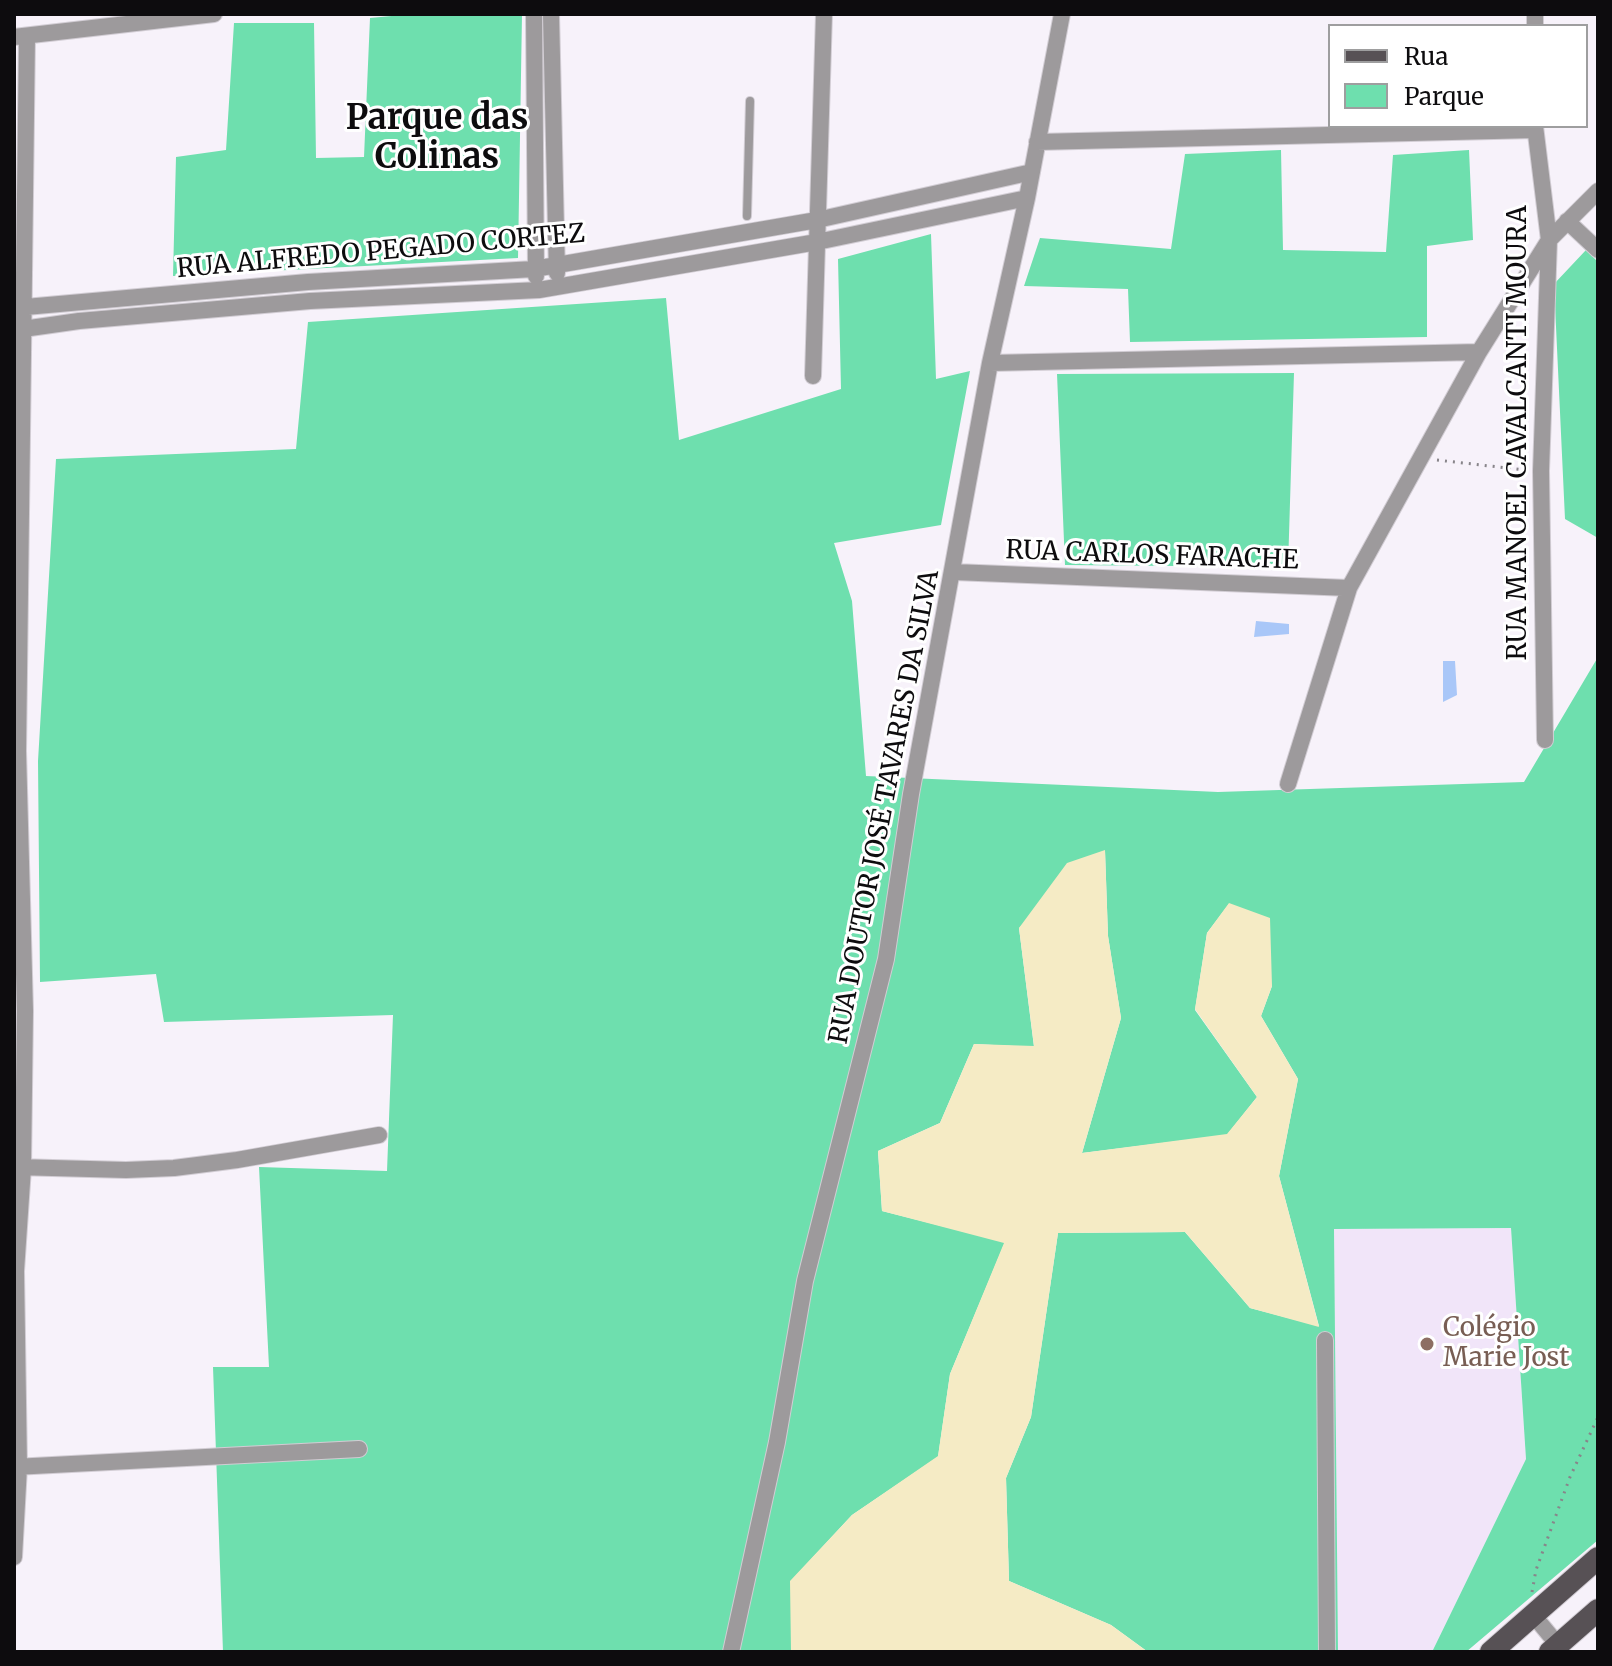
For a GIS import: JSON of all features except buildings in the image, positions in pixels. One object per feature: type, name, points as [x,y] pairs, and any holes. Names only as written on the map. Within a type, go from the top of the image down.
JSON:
[{"type":"main road","points":[[1491,1652],[1598,1558]]},
{"type":"main road","points":[[1554,1648],[1598,1610]]},
{"type":"street","points":[[14,1557],[19,1167],[16,616],[20,36],[214,14]]},
{"type":"street","points":[[534,14],[534,269],[539,290]]},
{"type":"street","points":[[551,14],[555,266],[560,286]]},
{"type":"street","points":[[813,376],[824,14]]},
{"type":"street","name":"RUA DOUTOR JOSÉ TAVARES DA SILVA","points":[[731,1652],[777,1442],[805,1281],[886,959],[911,794],[990,363],[1027,198],[1062,14]]},
{"type":"street","points":[[1037,142],[1535,128]]},
{"type":"street","name":"RUA MANOEL CAVALCANTI MOURA","points":[[1535,128],[1549,240],[1541,471],[1545,740]]},
{"type":"street","name":"RUA ALFREDO PEGADO CORTEZ","points":[[19,308],[308,282],[534,269],[747,224],[817,220],[1032,172]]},
{"type":"street","points":[[1288,784],[1349,588],[1479,352],[1549,240],[1598,191]]},
{"type":"street","name":"RUA ALFREDO PEGADO CORTEZ","points":[[18,330],[79,321],[310,301],[539,290],[817,242],[1027,198]]},
{"type":"street","points":[[1567,221],[1598,250]]},
{"type":"street","points":[[308,282],[310,301]]},
{"type":"street","points":[[990,363],[1479,352]]},
{"type":"street","name":"RUA CARLOS FARACHE","points":[[954,572],[1349,588]]},
{"type":"street","points":[[19,1167],[174,1168],[379,1135]]},
{"type":"street","points":[[1325,1340],[1327,1652]]},
{"type":"street","points":[[16,1467],[359,1449]]},
{"type":"street","points":[[1534,1616],[1554,1648]]},
{"type":"lane","points":[[747,224],[750,101]]},
{"type":"path","points":[[1420,458],[1541,471]]},
{"type":"path","points":[[1534,1616],[1532,1593],[1536,1570],[1570,1477],[1598,1417]]},
{"type":"shaded area","name":"Colégio Marie Jost","points":[[1511,1228],[1526,1459],[1432,1652],[1338,1652],[1334,1229]]},
{"type":"green space","points":[[413,14],[522,14],[518,258],[173,276],[176,157],[226,150],[234,23],[314,23],[316,158],[364,157],[370,18]]},
{"type":"green space","points":[[1281,150],[1283,250],[1386,252],[1393,155],[1469,150],[1473,240],[1427,246],[1427,337],[1130,342],[1128,289],[1024,286],[1040,238],[1171,249],[1185,154]]},
{"type":"green space","points":[[931,234],[936,379],[970,371],[941,525],[834,543],[852,601],[866,776],[1218,792],[1524,782],[1598,657],[1598,1540],[1466,1652],[1432,1652],[1526,1459],[1511,1228],[1334,1229],[1338,1652],[1148,1652],[1111,1625],[1009,1581],[1006,1478],[1031,1417],[1058,1233],[1185,1232],[1250,1308],[1319,1326],[1279,1176],[1298,1079],[1261,1016],[1272,986],[1229,904],[1207,933],[1195,1010],[1257,1097],[1227,1135],[1082,1153],[1121,1018],[1108,936],[1105,851],[1019,928],[1034,1047],[974,1044],[940,1123],[878,1151],[882,1211],[1005,1242],[950,1374],[938,1457],[852,1515],[791,1581],[791,1652],[223,1652],[213,1367],[269,1367],[259,1167],[387,1171],[393,1015],[164,1022],[156,974],[40,982],[38,761],[56,459],[296,449],[308,322],[666,298],[679,440],[841,389],[838,259]]},
{"type":"green space","points":[[1586,250],[1598,262],[1598,538],[1565,519],[1554,284]]},
{"type":"green space","points":[[1294,373],[1288,567],[1065,565],[1057,374]]},
{"type":"sand","points":[[1105,850],[1108,936],[1121,1018],[1082,1153],[1227,1134],[1257,1097],[1195,1009],[1207,933],[1229,903],[1270,918],[1272,986],[1261,1016],[1298,1079],[1279,1176],[1319,1327],[1250,1308],[1185,1232],[1058,1233],[1031,1417],[1006,1478],[1009,1581],[1111,1625],[1148,1652],[791,1652],[790,1581],[852,1515],[938,1456],[950,1374],[1004,1243],[882,1211],[878,1151],[940,1123],[974,1044],[1034,1046],[1019,928],[1067,863]]},
{"type":"water","points":[[1256,621],[1289,624],[1289,634],[1254,637]]},
{"type":"water","points":[[1443,661],[1455,661],[1457,695],[1443,702]]},
{"type":"place","name":"Colégio Marie Jost","points":[[1427,1344]]},
{"type":"district","name":"Parque das Colinas","points":[[437,138]]}]
